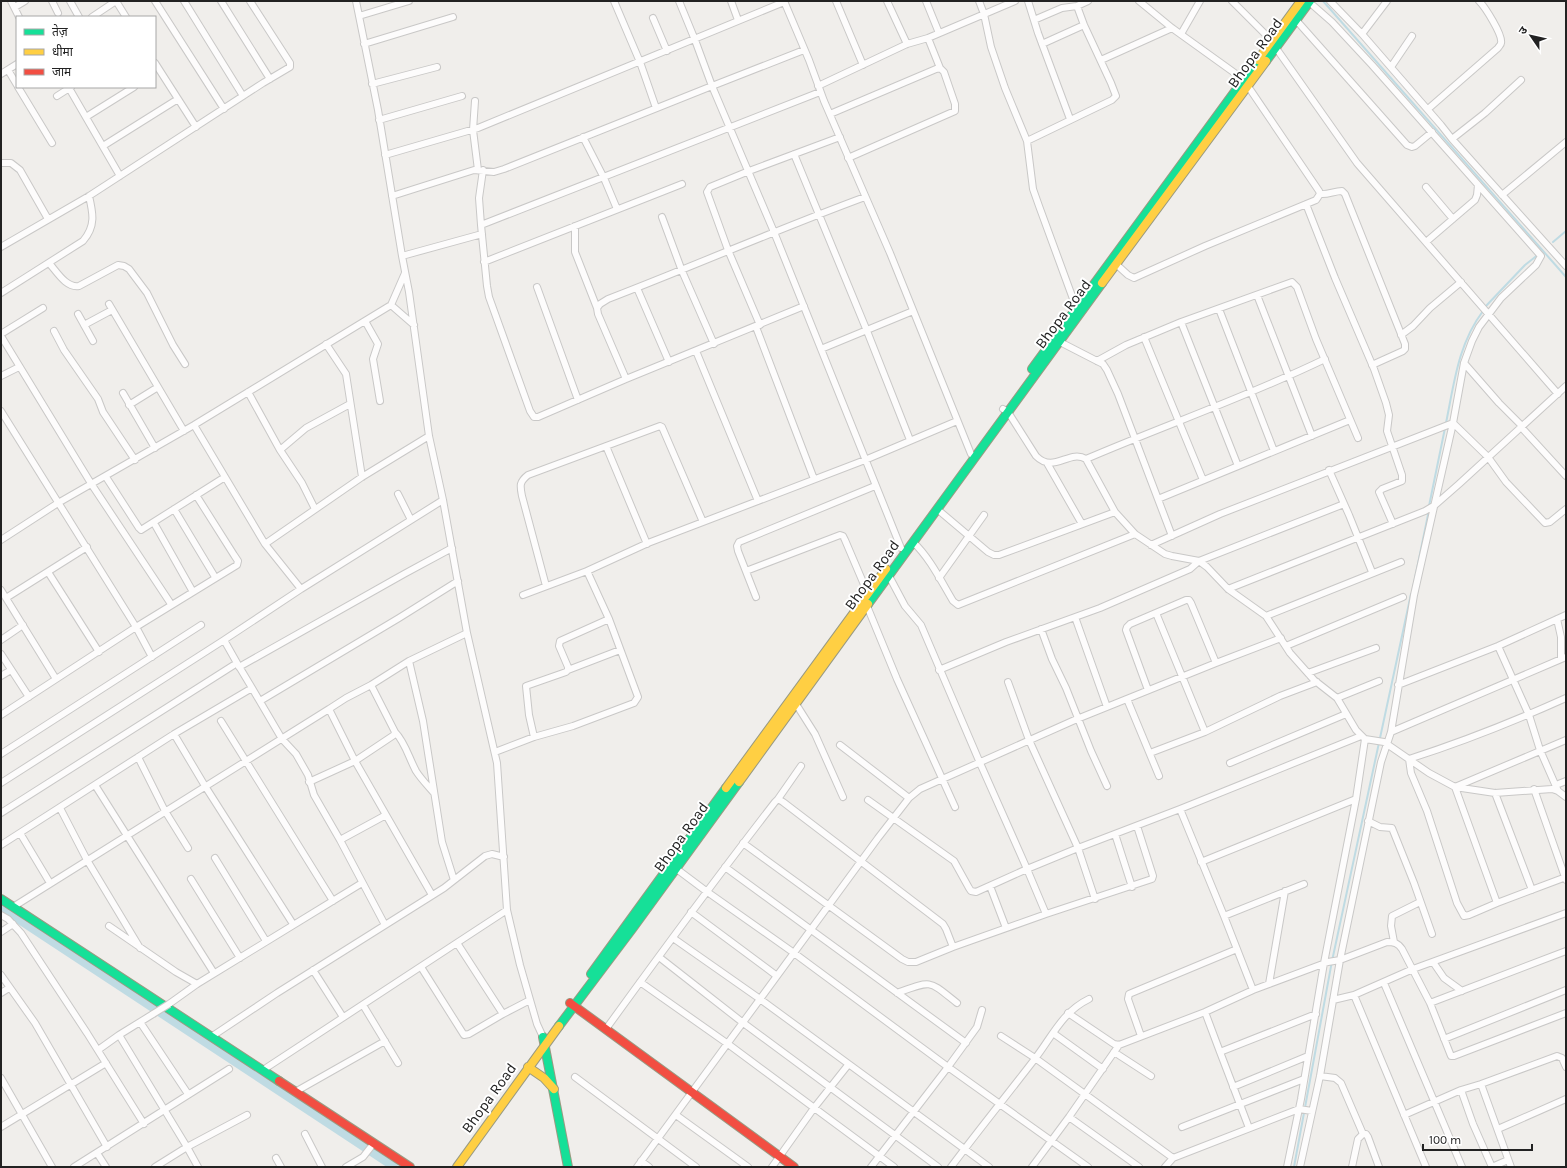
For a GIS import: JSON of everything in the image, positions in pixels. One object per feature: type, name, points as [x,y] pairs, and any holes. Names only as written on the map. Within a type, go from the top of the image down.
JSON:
[{"type":"main road","name":"Bhopa Road","points":[[450,1167],[544,1041],[573,1005],[901,548],[971,454],[1060,342],[1117,265],[1246,82],[1271,40],[1307,1]]},
{"type":"main road","name":"Bhopa Road","points":[[673,866],[796,704],[889,576],[1076,307],[1246,82],[1276,48],[1296,20],[1307,1]]},
{"type":"main road","points":[[1,899],[263,1070],[371,1147],[410,1167]]},
{"type":"main road","points":[[573,1005],[794,1167]]},
{"type":"main road","name":"Bhopa Road","points":[[457,1167],[528,1067],[544,1041]]},
{"type":"main road","points":[[544,1041],[568,1167]]},
{"type":"main road","points":[[528,1067],[544,1078],[554,1090]]},
{"type":"street","points":[[12,1],[19,16]]},
{"type":"street","points":[[15,7],[25,1]]},
{"type":"street","points":[[52,1],[58,14]]},
{"type":"street","points":[[70,1],[78,16]]},
{"type":"street","points":[[156,1],[224,109]]},
{"type":"street","points":[[184,1],[243,96]]},
{"type":"street","points":[[221,1],[270,79]]},
{"type":"street","points":[[1,247],[89,196],[288,68],[290,65],[250,1]]},
{"type":"street","points":[[356,1],[379,120],[414,325],[429,436],[443,500],[467,633],[497,763],[507,910],[520,965],[544,1041]]},
{"type":"street","points":[[359,16],[409,1]]},
{"type":"street","points":[[614,1],[640,62],[656,108]]},
{"type":"street","points":[[679,1],[712,86],[774,232],[901,548]]},
{"type":"street","points":[[731,1],[738,20]]},
{"type":"street","points":[[385,155],[473,130],[695,40],[784,1],[820,92],[890,253],[971,454]]},
{"type":"street","points":[[836,1],[863,65]]},
{"type":"street","points":[[887,1],[908,44]]},
{"type":"street","points":[[926,1],[940,33]]},
{"type":"street","points":[[979,1],[984,14],[991,47],[1005,88],[1027,140],[1033,189],[1076,307]]},
{"type":"street","points":[[818,86],[908,44],[928,38],[1015,1]]},
{"type":"street","points":[[1028,1],[1042,44],[1070,119]]},
{"type":"street","points":[[1034,20],[1062,8],[1078,6],[1088,1]]},
{"type":"street","points":[[1139,1],[1172,28],[1246,82],[1298,158],[1320,194]]},
{"type":"street","points":[[1181,34],[1200,1]]},
{"type":"street","points":[[1232,1],[1271,40]]},
{"type":"street","points":[[1286,1167],[1305,1110],[1320,1076],[1338,961],[1385,743],[1391,732],[1430,508],[1464,363],[1485,310],[1501,298],[1536,265],[1541,256],[1432,132],[1332,22],[1307,1]]},
{"type":"street","points":[[1330,1],[1362,34],[1428,109],[1452,139],[1566,266]]},
{"type":"street","points":[[1362,34],[1387,1]]},
{"type":"street","points":[[1428,109],[1498,48],[1502,42],[1501,36],[1484,6],[1479,1]]},
{"type":"street","points":[[93,16],[113,2],[125,16]]},
{"type":"street","points":[[1027,140],[1115,98],[1116,94],[1084,25],[1078,6]]},
{"type":"street","points":[[364,44],[453,17]]},
{"type":"street","points":[[653,18],[667,51]]},
{"type":"street","points":[[1296,20],[1407,144],[1412,147],[1415,146],[1432,132]]},
{"type":"street","points":[[1042,44],[1084,25]]},
{"type":"street","points":[[1101,60],[1172,28]]},
{"type":"street","points":[[1391,68],[1412,36]]},
{"type":"street","points":[[848,158],[955,111],[955,104],[944,72],[940,68],[928,38]]},
{"type":"street","points":[[1276,48],[1357,163],[1558,394]]},
{"type":"street","points":[[392,196],[465,172],[480,170],[494,172],[504,169],[804,50]]},
{"type":"street","points":[[1,74],[16,65]]},
{"type":"street","points":[[372,84],[437,67]]},
{"type":"street","points":[[830,114],[936,68],[940,68]]},
{"type":"street","points":[[8,70],[16,84]]},
{"type":"street","points":[[157,72],[178,99],[196,127]]},
{"type":"street","points":[[1452,139],[1485,113],[1521,80]]},
{"type":"street","points":[[18,88],[52,143]]},
{"type":"street","points":[[57,96],[70,88],[120,176]]},
{"type":"street","points":[[86,117],[132,88]]},
{"type":"street","points":[[481,225],[820,92]]},
{"type":"street","points":[[379,120],[462,96]]},
{"type":"street","points":[[103,146],[178,99]]},
{"type":"street","points":[[475,101],[473,130],[480,170],[479,198],[484,262],[489,297],[531,415],[534,417],[538,417],[804,306]]},
{"type":"street","points":[[584,137],[617,209]]},
{"type":"street","points":[[814,479],[707,192],[710,188],[749,171],[840,137]]},
{"type":"street","points":[[1502,195],[1566,142]]},
{"type":"street","points":[[794,154],[910,440]]},
{"type":"street","points":[[1,162],[11,163],[20,170],[48,219]]},
{"type":"street","points":[[484,262],[682,184]]},
{"type":"street","points":[[1426,242],[1475,200],[1478,195],[1478,185]]},
{"type":"street","points":[[1426,187],[1453,219]]},
{"type":"street","points":[[1320,194],[1339,191],[1342,191],[1345,194],[1405,347],[1403,351],[1372,365]]},
{"type":"street","points":[[1117,265],[1128,275],[1134,278],[1205,246],[1316,200],[1320,194]]},
{"type":"street","points":[[1,293],[80,244],[85,238],[93,218],[89,196]]},
{"type":"street","points":[[597,308],[608,299],[682,271],[728,250],[818,214],[865,197]]},
{"type":"street","points":[[1306,204],[1335,278],[1372,365],[1388,409],[1389,420],[1387,431],[1402,481],[1382,489],[1379,492],[1393,524]]},
{"type":"street","points":[[662,217],[682,271],[714,344]]},
{"type":"street","points":[[575,226],[575,252],[598,314],[626,379]]},
{"type":"street","points":[[402,256],[482,234]]},
{"type":"street","points":[[49,263],[68,284],[75,287],[118,265],[127,268],[147,293],[173,345],[185,364]]},
{"type":"street","points":[[1,540],[58,503],[106,477],[184,431],[391,305],[405,273]]},
{"type":"street","points":[[1401,334],[1414,326],[1430,308],[1460,282]]},
{"type":"street","points":[[1097,361],[1126,345],[1181,322],[1290,283],[1295,284],[1358,438]]},
{"type":"street","points":[[537,287],[578,400]]},
{"type":"street","points":[[637,288],[669,362]]},
{"type":"street","points":[[1256,295],[1312,436]]},
{"type":"street","points":[[391,305],[414,325]]},
{"type":"street","points":[[84,325],[110,307],[184,431]]},
{"type":"street","points":[[43,308],[1,335],[19,367],[92,485],[171,604]]},
{"type":"street","points":[[1220,309],[1274,451]]},
{"type":"street","points":[[821,349],[913,311]]},
{"type":"street","points":[[78,314],[93,341]]},
{"type":"street","points":[[365,321],[378,344],[373,359],[380,402]]},
{"type":"street","points":[[1181,322],[1238,466]]},
{"type":"street","points":[[54,331],[66,354],[98,399],[103,412],[135,460]]},
{"type":"street","points":[[1144,337],[1203,480]]},
{"type":"street","points":[[1060,342],[1103,364],[1107,370],[1172,536]]},
{"type":"street","points":[[326,344],[345,371],[362,477]]},
{"type":"street","points":[[696,351],[758,501]]},
{"type":"street","points":[[1086,459],[1288,377],[1325,359]]},
{"type":"street","points":[[1464,363],[1566,476]]},
{"type":"street","points":[[1,376],[19,367]]},
{"type":"street","points":[[1228,589],[1430,508],[1566,386]]},
{"type":"street","points":[[129,405],[158,387]]},
{"type":"street","points":[[248,392],[280,450],[302,483],[315,509]]},
{"type":"street","points":[[123,393],[155,448]]},
{"type":"street","points":[[280,450],[306,428],[350,404]]},
{"type":"street","points":[[1005,410],[1036,456],[1041,461],[1048,464],[1082,524]]},
{"type":"street","points":[[1,411],[136,627],[152,657]]},
{"type":"street","points":[[1158,499],[1350,420]]},
{"type":"street","points":[[523,595],[587,571],[647,544],[865,460],[958,421]]},
{"type":"street","points":[[1151,545],[1220,514],[1449,424]]},
{"type":"street","points":[[1449,424],[1488,457],[1506,482],[1545,523],[1550,522],[1566,509]]},
{"type":"street","points":[[194,425],[264,544],[301,589]]},
{"type":"street","points":[[546,586],[520,486],[521,482],[528,475],[660,426],[662,427],[703,522]]},
{"type":"street","points":[[264,544],[362,477],[429,436]]},
{"type":"street","points":[[606,446],[647,544]]},
{"type":"street","points":[[1048,464],[1078,456],[1086,459],[1116,512],[1135,534],[1151,545],[1172,556],[1199,561],[1207,567],[1228,589],[1266,616],[1295,659],[1308,674],[1337,698],[1363,738],[1356,799],[1304,1079],[1305,1110],[1300,1167]]},
{"type":"street","points":[[1329,470],[1372,572]]},
{"type":"street","points":[[106,477],[140,530],[154,523],[225,477]]},
{"type":"street","points":[[756,597],[738,551],[737,546],[739,542],[875,486]]},
{"type":"street","points":[[398,494],[411,520]]},
{"type":"street","points":[[1,716],[171,604],[236,566],[238,562],[196,495]]},
{"type":"street","points":[[1,783],[301,589],[443,500]]},
{"type":"street","points":[[940,670],[1006,642],[1074,618],[1190,569],[1199,561],[1344,504]]},
{"type":"street","points":[[174,509],[215,577]]},
{"type":"street","points":[[937,509],[988,552],[999,556],[1116,512]]},
{"type":"street","points":[[939,578],[984,515]]},
{"type":"street","points":[[154,523],[193,592]]},
{"type":"street","points":[[913,542],[922,551],[953,601],[958,605],[1135,534]]},
{"type":"street","points":[[746,571],[840,535],[843,536],[845,540],[868,594]]},
{"type":"street","points":[[6,598],[86,547]]},
{"type":"street","points":[[1,813],[238,665],[452,548]]},
{"type":"street","points":[[1266,616],[1372,572],[1401,562]]},
{"type":"street","points":[[495,752],[534,737],[573,726],[634,703],[638,700],[638,694],[609,619],[587,571]]},
{"type":"street","points":[[48,572],[99,652]]},
{"type":"street","points":[[889,576],[905,606],[921,625],[1046,914]]},
{"type":"street","points":[[260,701],[458,581]]},
{"type":"street","points":[[1,590],[56,679]]},
{"type":"street","points":[[1286,646],[1403,597]]},
{"type":"street","points":[[1148,690],[1126,630],[1127,627],[1130,624],[1186,600],[1190,601],[1216,663]]},
{"type":"street","points":[[867,606],[897,679],[955,807]]},
{"type":"street","points":[[1156,613],[1206,732]]},
{"type":"street","points":[[1398,685],[1498,646],[1566,615]]},
{"type":"street","points":[[1074,618],[1107,707]]},
{"type":"street","points":[[568,670],[559,646],[560,641],[609,619]]},
{"type":"street","points":[[1391,732],[1564,658],[1557,619]]},
{"type":"street","points":[[1,640],[23,625]]},
{"type":"street","points":[[1,754],[201,626]]},
{"type":"street","points":[[1041,629],[1107,786]]},
{"type":"street","points":[[13,906],[346,698],[372,685],[409,661],[467,633]]},
{"type":"street","points":[[637,1167],[728,1044],[742,1022],[909,798],[920,789],[1029,740],[1148,690],[1281,638]]},
{"type":"street","points":[[224,640],[282,739],[296,754],[306,771],[314,796],[340,840],[385,925]]},
{"type":"street","points":[[1498,646],[1529,715],[1540,750],[1557,788],[1566,797]]},
{"type":"street","points":[[1308,674],[1376,648]]},
{"type":"street","points":[[534,737],[529,715],[526,686],[566,672],[620,650]]},
{"type":"street","points":[[1,654],[29,697]]},
{"type":"street","points":[[409,661],[423,721],[444,850],[454,880]]},
{"type":"street","points":[[1,676],[11,670]]},
{"type":"street","points":[[1337,698],[1379,681]]},
{"type":"street","points":[[1008,682],[1029,740],[1078,848],[1095,899]]},
{"type":"street","points":[[1150,753],[1206,732],[1280,696],[1317,682]]},
{"type":"street","points":[[372,685],[395,732],[401,739],[419,775],[434,793]]},
{"type":"street","points":[[1,845],[174,734],[252,688]]},
{"type":"street","points":[[1409,759],[1435,751],[1529,715],[1566,698]]},
{"type":"street","points":[[1127,699],[1160,776]]},
{"type":"street","points":[[796,704],[815,734],[843,797]]},
{"type":"street","points":[[329,709],[355,761],[432,895]]},
{"type":"street","points":[[1230,763],[1346,714]]},
{"type":"street","points":[[221,721],[244,761],[333,900]]},
{"type":"street","points":[[309,782],[355,761],[394,735],[395,732]]},
{"type":"street","points":[[174,734],[205,786],[293,924]]},
{"type":"street","points":[[868,800],[954,861],[971,891],[976,892],[1078,848],[1180,810],[1363,738],[1385,743],[1455,787],[1496,793],[1557,788],[1566,781]]},
{"type":"street","points":[[1455,787],[1566,740]]},
{"type":"street","points":[[840,745],[909,798]]},
{"type":"street","points":[[138,757],[165,811],[188,848]]},
{"type":"street","points":[[1409,759],[1411,773],[1427,811],[1457,903],[1463,915],[1469,916],[1497,903],[1566,878],[1534,789]]},
{"type":"street","points":[[606,1030],[706,891],[778,800],[801,766]]},
{"type":"street","points":[[95,785],[214,973]]},
{"type":"street","points":[[1455,787],[1497,903]]},
{"type":"street","points":[[1496,793],[1532,890]]},
{"type":"street","points":[[1201,862],[1356,799]]},
{"type":"street","points":[[778,800],[783,802],[943,924],[950,936],[953,947]]},
{"type":"street","points":[[60,808],[87,860],[140,948]]},
{"type":"street","points":[[1180,810],[1253,990]]},
{"type":"street","points":[[340,840],[386,815]]},
{"type":"street","points":[[1368,821],[1380,828],[1392,828],[1432,934]]},
{"type":"street","points":[[743,843],[829,905],[885,948],[908,962],[916,962],[953,947],[1046,914],[1150,881],[1152,876],[1137,826]]},
{"type":"street","points":[[20,833],[50,883]]},
{"type":"street","points":[[1115,834],[1132,886]]},
{"type":"street","points":[[211,1037],[313,970],[432,895],[485,856],[492,854],[504,857]]},
{"type":"street","points":[[215,858],[266,941]]},
{"type":"street","points":[[673,866],[794,953],[948,1068],[1088,1167]]},
{"type":"street","points":[[725,867],[966,1043]]},
{"type":"street","points":[[191,879],[240,958]]},
{"type":"street","points":[[98,1050],[214,973],[362,883]]},
{"type":"street","points":[[1224,916],[1304,884]]},
{"type":"street","points":[[990,886],[1006,928]]},
{"type":"street","points":[[1269,984],[1285,891]]},
{"type":"street","points":[[1394,942],[1391,926],[1392,916],[1420,902]]},
{"type":"street","points":[[263,1070],[507,910]]},
{"type":"street","points":[[691,912],[777,976]]},
{"type":"street","points":[[1333,1000],[1354,995],[1413,969],[1566,913]]},
{"type":"street","points":[[1,915],[13,924],[21,933],[53,980],[144,1124]]},
{"type":"street","points":[[1,932],[13,924]]},
{"type":"street","points":[[109,926],[140,948],[197,984]]},
{"type":"street","points":[[673,938],[760,999],[988,1167]]},
{"type":"street","points":[[1034,1166],[1119,1045],[1205,1012],[1253,990],[1326,963],[1338,961],[1387,942],[1394,942],[1402,949],[1430,1003],[1450,1054],[1454,1056],[1566,1013]]},
{"type":"street","points":[[456,943],[503,1014]]},
{"type":"street","points":[[1141,1036],[1128,999],[1129,994],[1237,949]]},
{"type":"street","points":[[1430,1003],[1566,951]]},
{"type":"street","points":[[658,957],[742,1022],[896,1134],[938,1167]]},
{"type":"street","points":[[1433,962],[1444,978],[1462,991]]},
{"type":"street","points":[[421,966],[464,1035],[469,1034],[530,1000]]},
{"type":"street","points":[[313,970],[343,1017]]},
{"type":"street","points":[[1,975],[35,1023],[107,1147]]},
{"type":"street","points":[[640,982],[728,1044],[894,1167]]},
{"type":"street","points":[[897,993],[928,983],[935,986],[957,1003]]},
{"type":"street","points":[[1384,983],[1462,1167]]},
{"type":"street","points":[[1,993],[9,988]]},
{"type":"street","points":[[1444,1039],[1566,990]]},
{"type":"street","points":[[1354,995],[1426,1167]]},
{"type":"street","points":[[951,1167],[1036,1058],[1068,1013],[1078,1004],[1089,999]]},
{"type":"street","points":[[363,1005],[398,1062]]},
{"type":"street","points":[[871,1167],[966,1043],[978,1024],[982,1010]]},
{"type":"street","points":[[1205,1012],[1249,1128]]},
{"type":"street","points":[[1068,1013],[1114,1044],[1119,1045]]},
{"type":"street","points":[[1220,1052],[1316,1014]]},
{"type":"street","points":[[140,1022],[188,1094]]},
{"type":"street","points":[[1053,1033],[1103,1069]]},
{"type":"street","points":[[119,1035],[198,1167]]},
{"type":"street","points":[[1001,1036],[1036,1058],[1172,1158]]},
{"type":"street","points":[[295,1092],[384,1041]]},
{"type":"street","points":[[1114,1052],[1151,1076]]},
{"type":"street","points":[[1233,1087],[1308,1056]]},
{"type":"street","points":[[1404,1115],[1461,1090],[1557,1056],[1562,1058],[1566,1067]]},
{"type":"street","points":[[1,1127],[106,1063]]},
{"type":"street","points":[[772,1167],[814,1108],[848,1064]]},
{"type":"street","points":[[74,1167],[229,1069]]},
{"type":"street","points":[[1320,1076],[1335,1078],[1341,1083],[1363,1134],[1366,1134],[1368,1137],[1379,1167]]},
{"type":"street","points":[[575,1077],[696,1167]]},
{"type":"street","points":[[1,1078],[52,1167]]},
{"type":"street","points":[[1182,1127],[1304,1079]]},
{"type":"street","points":[[1480,1084],[1511,1167]]},
{"type":"street","points":[[1461,1090],[1473,1124],[1492,1167],[1508,1160]]},
{"type":"street","points":[[1498,1129],[1566,1099]]},
{"type":"street","points":[[1165,1167],[1172,1158],[1249,1128],[1305,1110]]},
{"type":"street","points":[[155,1167],[187,1147],[247,1115]]},
{"type":"street","points":[[676,1115],[748,1167]]},
{"type":"street","points":[[1069,1117],[1139,1167]]},
{"type":"street","points":[[305,1134],[322,1167]]},
{"type":"street","points":[[1352,1167],[1358,1139],[1363,1134]]},
{"type":"street","points":[[346,1167],[362,1157],[371,1147]]},
{"type":"street","points":[[97,1153],[106,1167]]},
{"type":"street","points":[[276,1158],[281,1167]]},
{"type":"street","points":[[641,1161],[649,1167]]},
{"type":"waterway","points":[[1323,1],[1566,277]]},
{"type":"waterway","points":[[1553,242],[1566,231]]},
{"type":"waterway","points":[[1485,307],[1525,265],[1539,254]]},
{"type":"waterway","points":[[1446,423],[1462,351],[1483,311]]},
{"type":"waterway","points":[[1429,506],[1445,428]]},
{"type":"waterway","points":[[1413,588],[1429,510]]},
{"type":"waterway","points":[[1294,1167],[1332,961],[1411,594]]},
{"type":"waterway","points":[[1,908],[394,1167]]},
{"type":"traffic: fast","points":[[1266,61],[1310,1]]},
{"type":"traffic: fast","points":[[1032,369],[1258,60]]},
{"type":"traffic: fast","points":[[868,604],[1102,283]]},
{"type":"traffic: fast","points":[[559,1026],[739,782]]},
{"type":"traffic: fast","points":[[591,974],[726,788]]},
{"type":"traffic: fast","points":[[1,899],[279,1081]]},
{"type":"traffic: fast","points":[[543,1037],[568,1167]]},
{"type":"traffic: slow","points":[[1258,60],[1301,1]]},
{"type":"traffic: slow","points":[[1102,283],[1266,61]]},
{"type":"traffic: slow","points":[[726,788],[886,569]]},
{"type":"traffic: slow","points":[[739,782],[868,604]]},
{"type":"traffic: slow","points":[[457,1167],[559,1026]]},
{"type":"traffic: slow","points":[[528,1067],[544,1078],[554,1089]]},
{"type":"traffic: jam","points":[[570,1003],[794,1167]]},
{"type":"traffic: jam","points":[[279,1081],[410,1167]]}]
